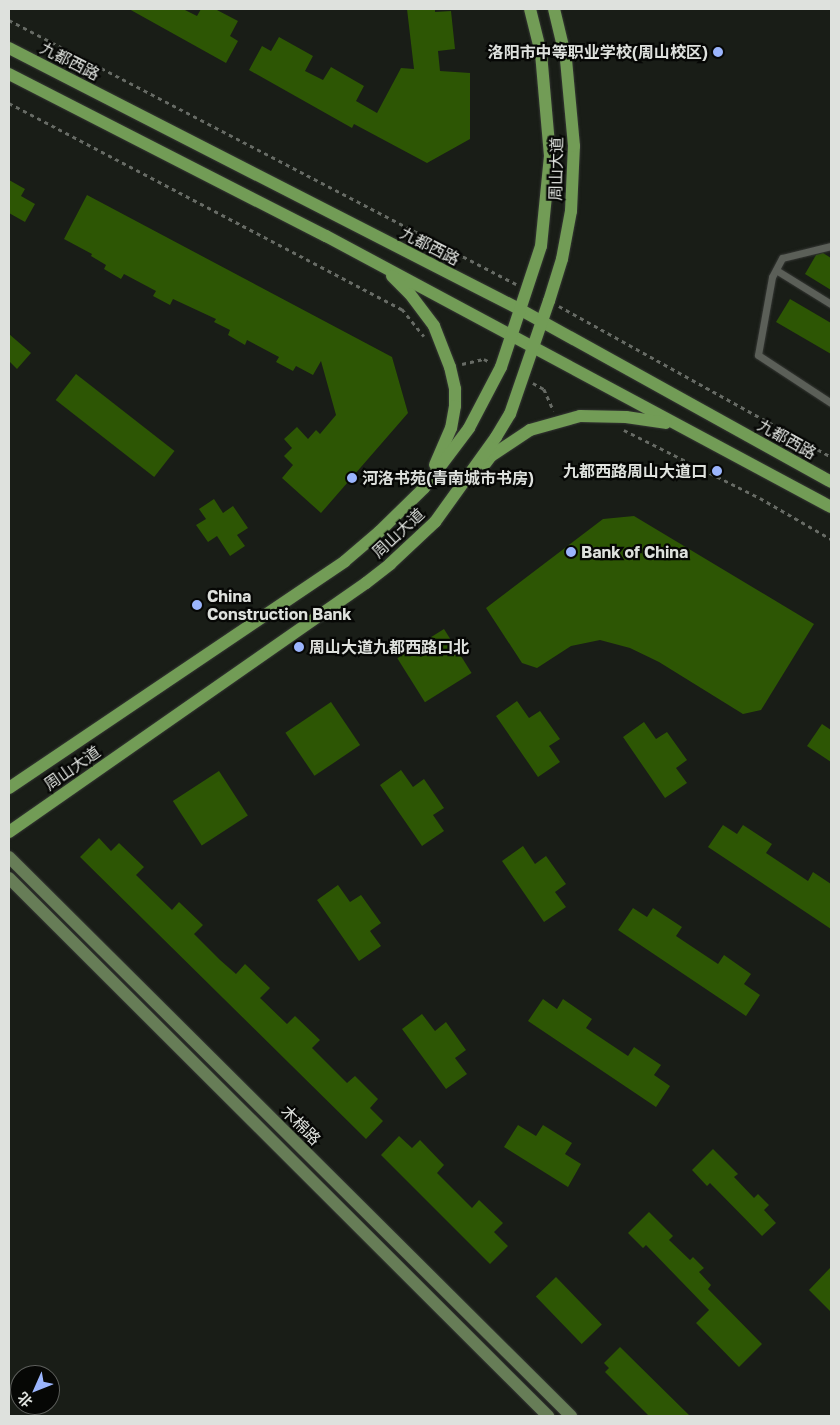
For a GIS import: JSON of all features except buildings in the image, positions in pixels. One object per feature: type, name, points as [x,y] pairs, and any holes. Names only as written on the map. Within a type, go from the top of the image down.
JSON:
[{"type":"main road","name":"周山大道","points":[[9,788],[323,578],[379,532],[424,488],[469,428],[486,400],[501,367],[541,246],[550,156],[541,53],[530,9]]},
{"type":"main road","name":"周山大道","points":[[9,832],[366,584],[435,522],[496,437],[510,414],[549,301],[562,259],[571,211],[574,146],[566,59],[554,9]]},
{"type":"main road","name":"九都西路","points":[[9,48],[521,310],[831,482]]},
{"type":"main road","points":[[9,74],[533,346],[831,507]]},
{"type":"main road","points":[[381,266],[410,294],[434,326],[446,354],[455,389],[455,406],[451,428],[424,488]]},
{"type":"main road","points":[[456,495],[491,456],[530,430],[580,416],[626,417],[675,424]]},
{"type":"main road","name":"木棉路","points":[[9,858],[571,1416]]},
{"type":"main road","name":"木棉路","points":[[9,878],[548,1416]]},
{"type":"lane","points":[[831,246],[782,258],[772,277],[758,355],[831,403]]},
{"type":"lane","points":[[776,270],[831,304]]},
{"type":"path","points":[[9,20],[527,290]]},
{"type":"path","points":[[549,301],[831,457]]},
{"type":"place","name":"洛阳市中等职业学校(周山校区)","points":[[718,52]]},
{"type":"place","name":"九都西路周山大道口","points":[[717,471]]},
{"type":"place","name":"河洛书苑(青南城市书房)","points":[[352,478]]},
{"type":"place","name":"Bank of China","points":[[571,552]]},
{"type":"place","name":"China Construction Bank","points":[[197,605]]},
{"type":"place","name":"周山大道九都西路口北","points":[[299,647]]}]
